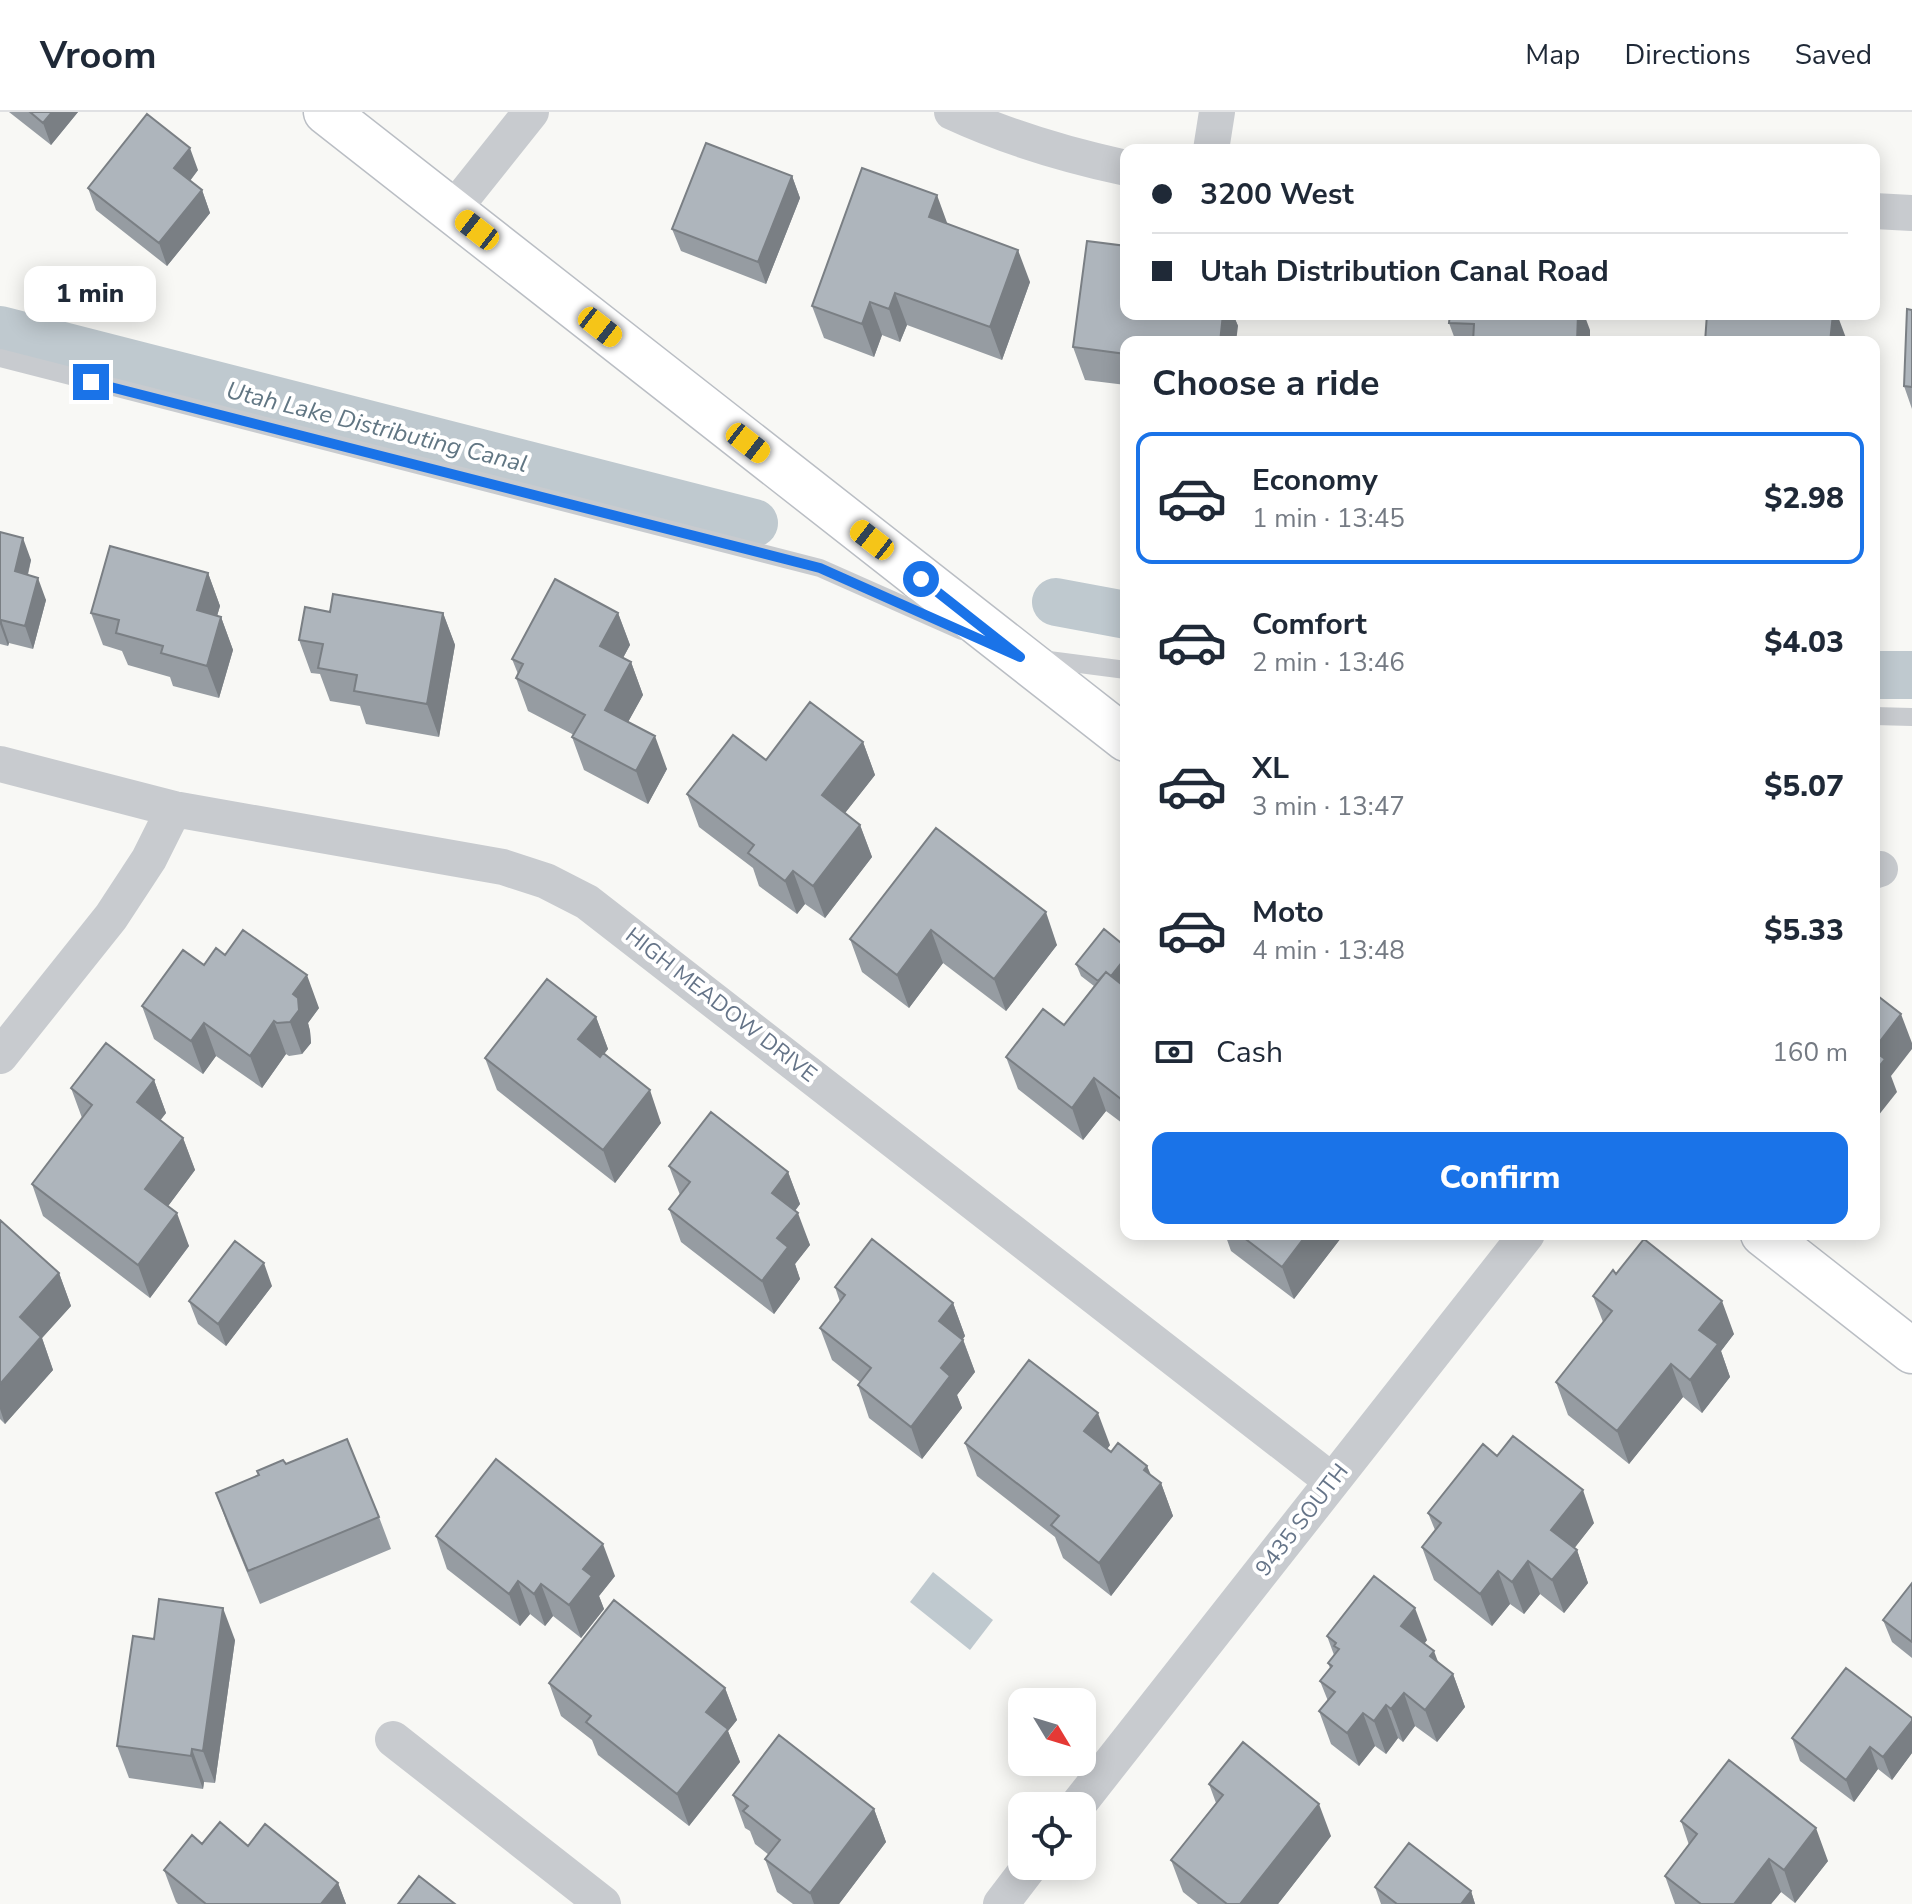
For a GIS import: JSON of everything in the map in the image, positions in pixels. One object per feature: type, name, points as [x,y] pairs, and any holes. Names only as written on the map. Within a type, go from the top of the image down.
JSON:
[{"type":"street","points":[[326,112],[1120,734]]},
{"type":"street","points":[[452,211],[531,112]]},
{"type":"street","points":[[952,112],[1068,156],[1120,167]]},
{"type":"street","points":[[1212,144],[1217,112]]},
{"type":"street","points":[[1880,211],[1912,213]]},
{"type":"street","name":"HIGH MEADOW DRIVE","points":[[0,764],[174,809],[503,867],[546,881],[587,902],[1332,1481]]},
{"type":"street","points":[[0,1056],[111,917],[149,859],[174,809]]},
{"type":"street","name":"9435 SOUTH","points":[[1088,1792],[1522,1240]]},
{"type":"street","points":[[1771,1240],[1912,1351]]},
{"type":"street","points":[[393,1739],[603,1904]]},
{"type":"street","points":[[1001,1904],[1019,1880]]},
{"type":"lane","points":[[0,358],[820,568],[1020,657],[1120,669]]},
{"type":"lane","points":[[1880,716],[1912,717]]},
{"type":"shaded area","points":[[933,1572],[993,1620],[970,1650],[910,1602]]},
{"type":"building","points":[[30,112],[52,112],[43,123]]},
{"type":"building","points":[[147,114],[190,148],[174,168],[202,190],[159,243],[88,188]]},
{"type":"building","points":[[706,143],[792,176],[758,262],[672,229]]},
{"type":"building","points":[[862,168],[937,195],[929,217],[1018,250],[990,327],[895,293],[889,309],[870,302],[862,324],[812,306]]},
{"type":"building","points":[[1087,241],[1120,245],[1120,320],[1222,320],[1221,336],[1120,336],[1120,353],[1073,347]]},
{"type":"building","points":[[1907,309],[1912,310],[1912,387],[1904,386]]},
{"type":"building","points":[[1449,320],[1578,320],[1577,336],[1473,336],[1474,324],[1449,323]]},
{"type":"building","points":[[1707,320],[1832,320],[1831,336],[1705,336]]},
{"type":"building","points":[[0,532],[23,538],[15,571],[38,578],[25,626],[1,620],[0,624]]},
{"type":"building","points":[[110,546],[208,573],[197,610],[221,617],[207,666],[161,653],[163,646],[116,633],[119,620],[91,613]]},
{"type":"building","points":[[555,579],[618,613],[600,646],[631,662],[605,710],[655,736],[636,771],[572,737],[585,715],[516,678],[523,664],[512,659]]},
{"type":"building","points":[[333,594],[443,613],[427,704],[354,691],[357,675],[318,668],[323,644],[299,640],[305,607],[330,612]]},
{"type":"building","points":[[810,702],[863,742],[822,795],[860,825],[813,886],[793,871],[785,881],[748,853],[754,845],[687,794],[733,735],[766,760]]},
{"type":"building","points":[[936,828],[1046,912],[994,979],[931,930],[897,975],[850,939]]},
{"type":"building","points":[[1104,929],[1120,942],[1120,965],[1111,976],[1106,972],[1098,981],[1076,964]]},
{"type":"building","points":[[243,930],[307,975],[293,994],[298,998],[299,1010],[290,1022],[274,1021],[250,1056],[204,1023],[191,1041],[142,1006],[183,950],[204,965],[216,948],[225,955]]},
{"type":"building","points":[[1106,972],[1120,983],[1120,1098],[1094,1078],[1072,1108],[1006,1057],[1043,1009],[1064,1025]]},
{"type":"building","points":[[547,979],[596,1017],[578,1039],[600,1057],[603,1053],[650,1090],[603,1150],[485,1058]]},
{"type":"building","points":[[1880,998],[1901,1014],[1880,1041]]},
{"type":"building","points":[[106,1043],[154,1080],[137,1102],[183,1138],[145,1189],[177,1213],[138,1265],[32,1184],[92,1105],[71,1088]]},
{"type":"building","points":[[711,1112],[788,1172],[772,1193],[798,1213],[777,1238],[788,1247],[762,1281],[669,1209],[690,1182],[669,1166]]},
{"type":"building","points":[[0,1220],[59,1273],[20,1317],[41,1337],[0,1384]]},
{"type":"building","points":[[872,1239],[953,1303],[939,1321],[963,1340],[941,1368],[950,1376],[911,1427],[858,1385],[871,1368],[820,1328],[845,1295],[835,1287]]},
{"type":"building","points":[[1247,1240],[1302,1240],[1282,1267]]},
{"type":"building","points":[[1645,1240],[1722,1301],[1699,1330],[1718,1344],[1690,1380],[1671,1364],[1617,1431],[1556,1382],[1612,1311],[1593,1296],[1613,1270],[1616,1274]]},
{"type":"building","points":[[235,1241],[264,1263],[218,1324],[189,1301]]},
{"type":"building","points":[[1029,1360],[1098,1413],[1084,1431],[1111,1452],[1118,1443],[1147,1466],[1144,1470],[1161,1483],[1099,1563],[1051,1525],[1059,1516],[965,1443]]},
{"type":"building","points":[[1513,1436],[1583,1490],[1551,1530],[1577,1550],[1552,1580],[1528,1561],[1512,1582],[1498,1571],[1480,1594],[1422,1547],[1441,1523],[1428,1513],[1483,1444],[1497,1456]]},
{"type":"building","points":[[347,1439],[379,1517],[248,1571],[216,1493],[259,1475],[257,1471],[283,1460],[286,1464]]},
{"type":"building","points":[[496,1459],[603,1544],[583,1569],[592,1576],[569,1605],[541,1584],[534,1594],[518,1581],[509,1594],[436,1536]]},
{"type":"building","points":[[1374,1576],[1415,1608],[1401,1626],[1434,1651],[1430,1656],[1453,1674],[1425,1710],[1404,1693],[1391,1709],[1386,1705],[1374,1721],[1363,1713],[1347,1733],[1319,1711],[1335,1692],[1320,1681],[1332,1666],[1328,1663],[1339,1649],[1327,1636]]},
{"type":"building","points":[[1912,1583],[1912,1642],[1883,1620]]},
{"type":"building","points":[[159,1599],[223,1608],[203,1751],[192,1749],[191,1756],[117,1746],[133,1636],[154,1639]]},
{"type":"building","points":[[614,1600],[725,1688],[706,1712],[728,1729],[677,1794],[586,1722],[591,1716],[549,1683]]},
{"type":"building","points":[[1846,1668],[1912,1721],[1883,1757],[1870,1747],[1846,1780],[1792,1738]]},
{"type":"building","points":[[779,1735],[874,1809],[810,1893],[765,1859],[780,1840],[743,1811],[748,1806],[733,1795]]},
{"type":"building","points":[[1243,1742],[1319,1804],[1240,1904],[1227,1904],[1171,1860],[1223,1795],[1209,1784]]},
{"type":"building","points":[[1729,1760],[1816,1828],[1784,1870],[1769,1859],[1734,1904],[1701,1904],[1665,1876],[1697,1834],[1681,1821]]},
{"type":"building","points":[[220,1822],[248,1846],[265,1824],[338,1883],[321,1904],[206,1904],[164,1870],[192,1835],[202,1844]]},
{"type":"building","points":[[1409,1843],[1471,1891],[1461,1904],[1397,1904],[1375,1887]]},
{"type":"building","points":[[419,1876],[455,1904],[398,1904]]},
{"type":"waterway","name":"Utah Lake Distributing Canal","points":[[0,330],[754,523]]},
{"type":"waterway","name":"Utah Lake Distributing Canal","points":[[1056,602],[1120,614]]},
{"type":"waterway","name":"Utah Lake Distributing Canal","points":[[1880,675],[1912,675]]},
{"type":"route","points":[[91,382],[820,568],[1020,657],[921,579]]}]
